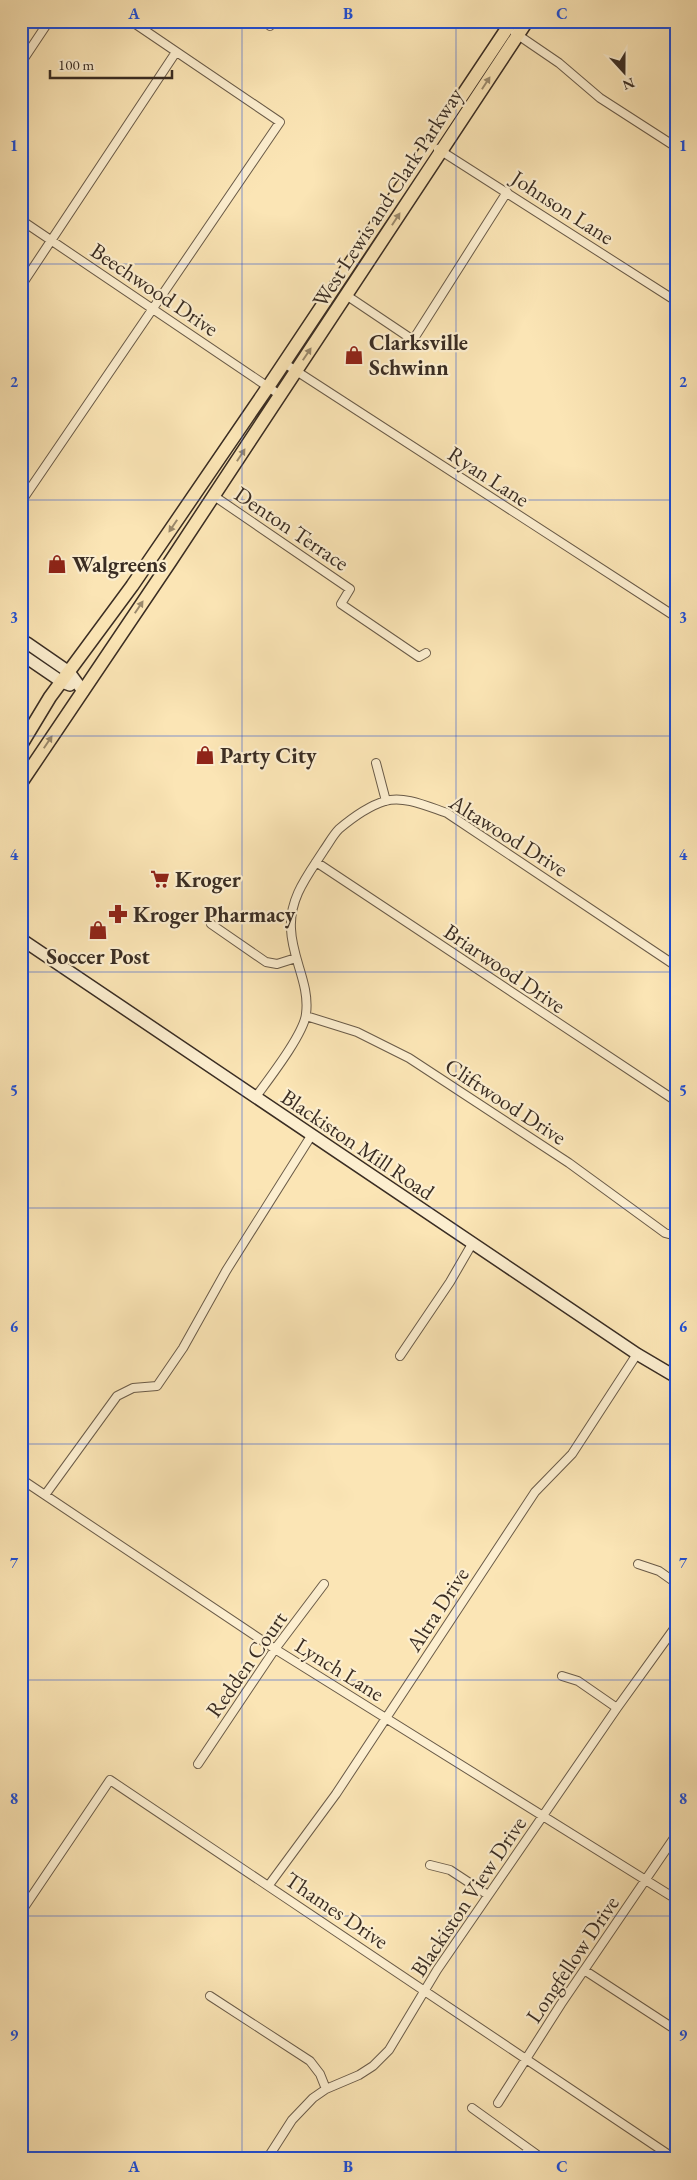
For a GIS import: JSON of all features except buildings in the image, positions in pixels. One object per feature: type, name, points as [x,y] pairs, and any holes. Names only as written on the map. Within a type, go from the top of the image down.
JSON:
[{"type":"main road","name":"West Lewis and Clark Parkway","points":[[21,783],[214,496],[346,295],[436,147],[512,28],[527,21]]},
{"type":"main road","name":"West Lewis and Clark Parkway","points":[[21,745],[50,697],[132,586],[284,363],[436,147]]},
{"type":"main road","points":[[21,643],[27,643],[83,690]]},
{"type":"main road","points":[[21,654],[66,677]]},
{"type":"main road","name":"Blackiston Mill Road","points":[[21,939],[472,1244],[637,1354],[676,1377]]},
{"type":"street","points":[[21,62],[49,21]]},
{"type":"street","points":[[21,502],[280,122],[131,21]]},
{"type":"street","points":[[512,28],[559,63],[600,98],[676,147]]},
{"type":"street","points":[[21,286],[176,52]]},
{"type":"street","name":"Johnson Lane","points":[[436,147],[676,301]]},
{"type":"street","points":[[346,295],[413,340],[507,192]]},
{"type":"street","name":"Beechwood Drive","points":[[21,220],[280,395]]},
{"type":"street","name":"Ryan Lane","points":[[284,363],[676,618]]},
{"type":"street","name":"Denton Terrace","points":[[214,496],[350,589],[341,604],[419,657],[426,653]]},
{"type":"street","points":[[376,763],[386,801]]},
{"type":"street","name":"Altawood Drive","points":[[255,1098],[298,1034],[306,1016],[306,987],[296,958],[290,929],[291,914],[302,884],[338,830],[362,812],[386,801],[411,801],[447,813],[676,966]]},
{"type":"street","name":"Briarwood Drive","points":[[316,862],[676,1101]]},
{"type":"street","points":[[211,924],[266,962],[277,964],[296,958]]},
{"type":"street","name":"Cliftwood Drive","points":[[306,1016],[357,1032],[409,1058],[569,1163],[665,1233],[676,1236]]},
{"type":"street","points":[[45,1495],[117,1396],[133,1388],[157,1386],[183,1348],[226,1272],[311,1136]]},
{"type":"street","points":[[400,1356],[472,1244]]},
{"type":"street","name":"Altra Drive","points":[[269,1885],[336,1794],[535,1492],[572,1454],[637,1354]]},
{"type":"street","name":"Lynch Lane","points":[[21,1479],[276,1649],[676,1899]]},
{"type":"street","points":[[638,1564],[659,1572],[676,1583]]},
{"type":"street","name":"Redden Court","points":[[198,1764],[276,1649],[324,1584]]},
{"type":"street","name":"Blackiston View Drive","points":[[267,2159],[292,2120],[308,2102],[326,2089],[359,2075],[373,2066],[390,2050],[424,1990],[488,1895],[676,1626]]},
{"type":"street","points":[[562,1676],[578,1681],[617,1708]]},
{"type":"street","name":"Thames Drive","points":[[21,1912],[110,1780],[675,2159]]},
{"type":"street","name":"Longfellow Drive","points":[[498,2103],[584,1970],[676,1835]]},
{"type":"street","points":[[430,1865],[450,1870],[488,1895]]},
{"type":"street","points":[[584,1970],[676,2030]]},
{"type":"street","points":[[210,1996],[310,2060],[320,2074],[326,2089]]},
{"type":"street","points":[[472,2108],[543,2159]]},
{"type":"street","points":[[522,2159],[528,2150]]},
{"type":"place","name":"Clarksville Schwinn","points":[[354,355]]},
{"type":"place","name":"Walgreens","points":[[57,564]]},
{"type":"place","name":"Party City","points":[[205,755]]},
{"type":"place","name":"Kroger","points":[[160,879]]},
{"type":"place","name":"Kroger Pharmacy","points":[[118,914]]},
{"type":"place","name":"Soccer Post","points":[[98,930]]}]
